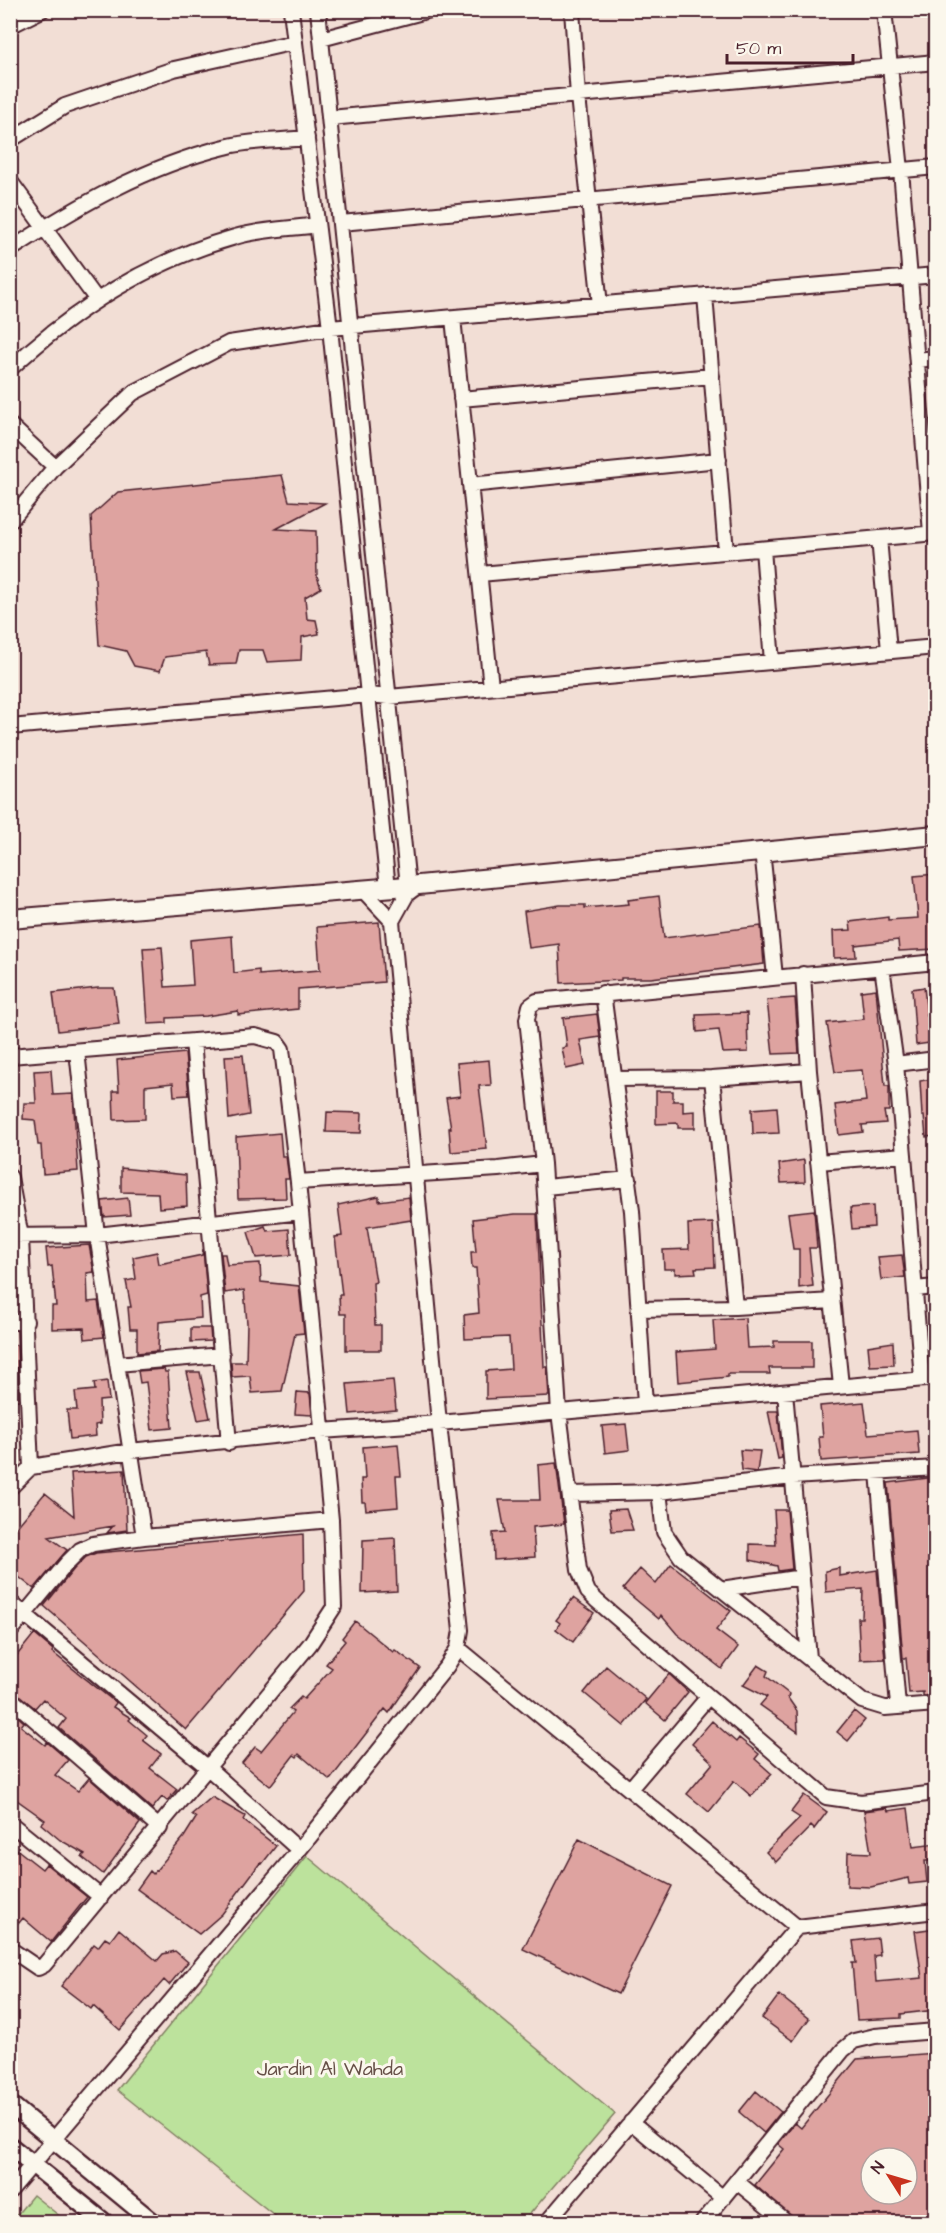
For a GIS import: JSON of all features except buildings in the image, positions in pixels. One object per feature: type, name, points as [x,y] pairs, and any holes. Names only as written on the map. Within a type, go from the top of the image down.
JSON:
[{"type":"main road","points":[[10,920],[413,886],[762,850],[936,835]]},
{"type":"street","points":[[10,26],[42,10]]},
{"type":"street","points":[[291,10],[330,328],[388,888]]},
{"type":"street","points":[[10,2191],[299,1850],[447,1666],[458,1648],[461,1630],[439,1423],[418,1173],[392,921],[406,894],[413,886],[389,697],[318,10]]},
{"type":"street","points":[[321,39],[430,10]]},
{"type":"street","points":[[572,10],[578,96],[600,305]]},
{"type":"street","points":[[480,574],[933,533],[929,444],[916,360],[901,170],[884,10]]},
{"type":"street","points":[[10,140],[65,106],[174,69],[295,42]]},
{"type":"street","points":[[330,118],[936,62]]},
{"type":"street","points":[[10,250],[45,227],[148,171],[226,146],[307,138]]},
{"type":"street","points":[[341,223],[936,167]]},
{"type":"street","points":[[10,181],[97,300]]},
{"type":"street","points":[[10,369],[38,343],[97,300],[161,262],[237,236],[317,225]]},
{"type":"street","points":[[10,521],[55,467],[133,393],[230,343],[330,328],[936,275]]},
{"type":"street","points":[[705,295],[726,552]]},
{"type":"street","points":[[453,318],[491,687]]},
{"type":"street","points":[[916,360],[936,358]]},
{"type":"street","points":[[461,399],[712,376]]},
{"type":"street","points":[[10,425],[55,467]]},
{"type":"street","points":[[471,485],[719,460]]},
{"type":"street","points":[[879,538],[889,651]]},
{"type":"street","points":[[763,549],[772,662]]},
{"type":"street","points":[[10,728],[369,695],[389,697],[936,647]]},
{"type":"street","points":[[762,850],[775,977]]},
{"type":"street","points":[[362,889],[392,921]]},
{"type":"street","points":[[936,962],[603,993],[537,1001],[528,1011],[543,1164],[559,1412],[579,1570],[588,1592],[826,1797],[861,1802],[936,1793]]},
{"type":"street","points":[[10,1488],[31,1467],[130,1451],[229,1443],[321,1431],[439,1423],[929,1378],[915,1289],[896,1064],[882,967]]},
{"type":"street","points":[[803,974],[809,1071],[841,1386]]},
{"type":"street","points":[[603,993],[629,1179],[645,1404]]},
{"type":"street","points":[[10,1056],[255,1036],[277,1042],[284,1055],[298,1182],[331,1520],[334,1606],[330,1617],[160,1828],[44,1965],[38,1968],[31,1965],[10,1949]]},
{"type":"street","points":[[193,1041],[229,1443]]},
{"type":"street","points":[[78,1050],[97,1235],[144,1537]]},
{"type":"street","points":[[896,1064],[936,1059]]},
{"type":"street","points":[[615,1079],[712,1077],[809,1071]]},
{"type":"street","points":[[712,1077],[735,1307]]},
{"type":"street","points":[[818,1162],[904,1155]]},
{"type":"street","points":[[298,1182],[543,1164]]},
{"type":"street","points":[[10,1177],[26,1321],[31,1467]]},
{"type":"street","points":[[544,1187],[629,1179]]},
{"type":"street","points":[[16,1237],[97,1235],[301,1212]]},
{"type":"street","points":[[915,1289],[936,1287]]},
{"type":"street","points":[[640,1309],[735,1307],[832,1301]]},
{"type":"street","points":[[10,1322],[26,1321]]},
{"type":"street","points":[[117,1364],[222,1355]]},
{"type":"street","points":[[785,1392],[809,1658]]},
{"type":"street","points":[[570,1494],[659,1492],[793,1477],[936,1468]]},
{"type":"street","points":[[878,1472],[898,1706]]},
{"type":"street","points":[[659,1492],[664,1532],[681,1557],[862,1701],[879,1707],[936,1704]]},
{"type":"street","points":[[10,1632],[80,1550],[93,1544],[144,1537],[331,1520]]},
{"type":"street","points":[[721,1589],[802,1577]]},
{"type":"street","points":[[10,1602],[207,1767],[299,1850]]},
{"type":"street","points":[[458,1648],[797,1927]]},
{"type":"street","points":[[630,1789],[708,1697]]},
{"type":"street","points":[[10,1698],[160,1828]]},
{"type":"street","points":[[10,1823],[101,1897]]},
{"type":"street","points":[[547,2223],[797,1927],[936,1911]]},
{"type":"street","points":[[703,2223],[843,2050],[854,2041],[936,2031]]},
{"type":"street","points":[[10,2104],[153,2223]]},
{"type":"street","points":[[631,2122],[723,2198]]},
{"type":"street","points":[[10,2146],[104,2223]]},
{"type":"street","points":[[737,2182],[786,2223]]},
{"type":"green space","name":"Jardin Al Wahda","points":[[307,1856],[615,2114],[523,2222],[283,2222],[117,2090]]},
{"type":"green space","points":[[33,2195],[67,2222],[11,2222]]}]
